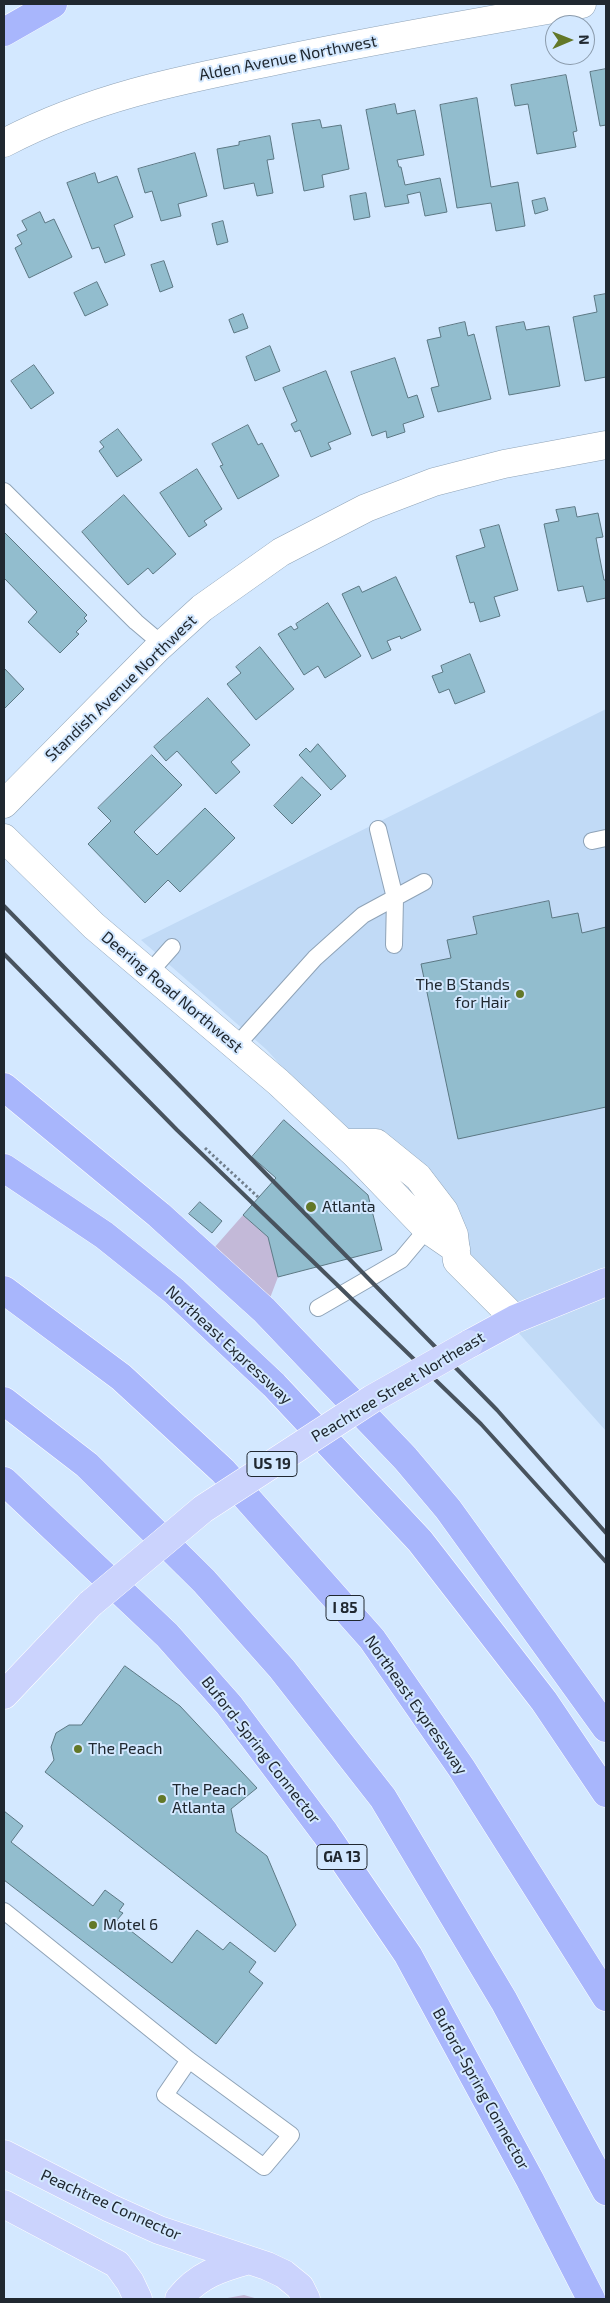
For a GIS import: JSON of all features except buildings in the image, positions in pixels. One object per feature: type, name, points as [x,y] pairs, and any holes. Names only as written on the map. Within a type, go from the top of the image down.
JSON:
[{"type":"highway","points":[[4,32],[53,4]]},
{"type":"highway","points":[[4,1087],[159,1215],[264,1310],[398,1451],[448,1509],[606,1728]]},
{"type":"highway","name":"Northeast Expressway","points":[[4,1168],[104,1235],[166,1285],[274,1385],[420,1541],[544,1701],[606,1793]]},
{"type":"highway","name":"Peachtree Street Northeast","points":[[470,1344],[515,1318],[606,1282]]},
{"type":"highway","name":"Northeast Expressway","points":[[4,1290],[121,1377],[223,1471],[372,1638],[462,1769],[606,1997]]},
{"type":"highway","points":[[4,1401],[87,1465],[204,1581],[282,1669],[383,1798],[504,2001],[606,2191]]},
{"type":"highway","name":"Buford-Spring Connector","points":[[4,1480],[167,1634],[229,1705],[325,1833],[408,1955],[530,2180],[591,2299]]},
{"type":"main road","name":"Peachtree Street Northeast","points":[[4,1695],[90,1604],[203,1509],[372,1399],[470,1344]]},
{"type":"main road","name":"Peachtree Connector","points":[[4,2154],[110,2208],[159,2230],[249,2260],[284,2274],[300,2287],[306,2299]]},
{"type":"main road","points":[[4,2204],[117,2264],[130,2282],[138,2299]]},
{"type":"main road","points":[[179,2299],[189,2286],[206,2273],[249,2260]]},
{"type":"street","name":"Alden Avenue Northwest","points":[[4,143],[39,125],[95,103],[164,83],[356,44],[582,4]]},
{"type":"street","name":"Standish Avenue Northwest","points":[[4,804],[162,644],[202,608],[281,552],[366,508],[452,478],[504,464],[606,445]]},
{"type":"street","name":"Deering Road Northwest","points":[[4,838],[94,926],[236,1046],[344,1143],[427,1229],[456,1249]]},
{"type":"street","name":"Deering Road Northwest","points":[[344,1143],[376,1143],[418,1177],[444,1211],[454,1235],[457,1260],[515,1318]]},
{"type":"lane","points":[[4,491],[136,622],[162,644]]},
{"type":"lane","points":[[378,829],[395,898],[394,945]]},
{"type":"lane","points":[[236,1046],[315,958],[363,915],[424,882]]},
{"type":"lane","points":[[149,973],[172,947]]},
{"type":"lane","points":[[318,1308],[401,1260],[427,1229]]},
{"type":"lane","points":[[4,1911],[189,2060],[291,2135],[264,2167],[165,2095],[189,2060]]},
{"type":"path","points":[[205,1148],[258,1197]]},
{"type":"shaded area","points":[[606,709],[606,1431],[267,1050],[141,940]]},
{"type":"shaded area","points":[[243,1215],[268,1237],[278,1277],[270,1298],[214,1248]]},
{"type":"shaded area","points":[[244,2295],[258,2299],[222,2299]]},
{"type":"railway","points":[[4,906],[497,1410],[606,1533]]},
{"type":"railway","points":[[4,954],[177,1130],[481,1424],[606,1562]]},
{"type":"place","name":"The B Stands for Hair","points":[[520,994]]},
{"type":"place","name":"Atlanta","points":[[311,1207]]},
{"type":"place","name":"The Peach","points":[[78,1749]]},
{"type":"place","name":"The Peach Atlanta","points":[[162,1799]]},
{"type":"place","name":"Motel 6","points":[[93,1925]]}]
